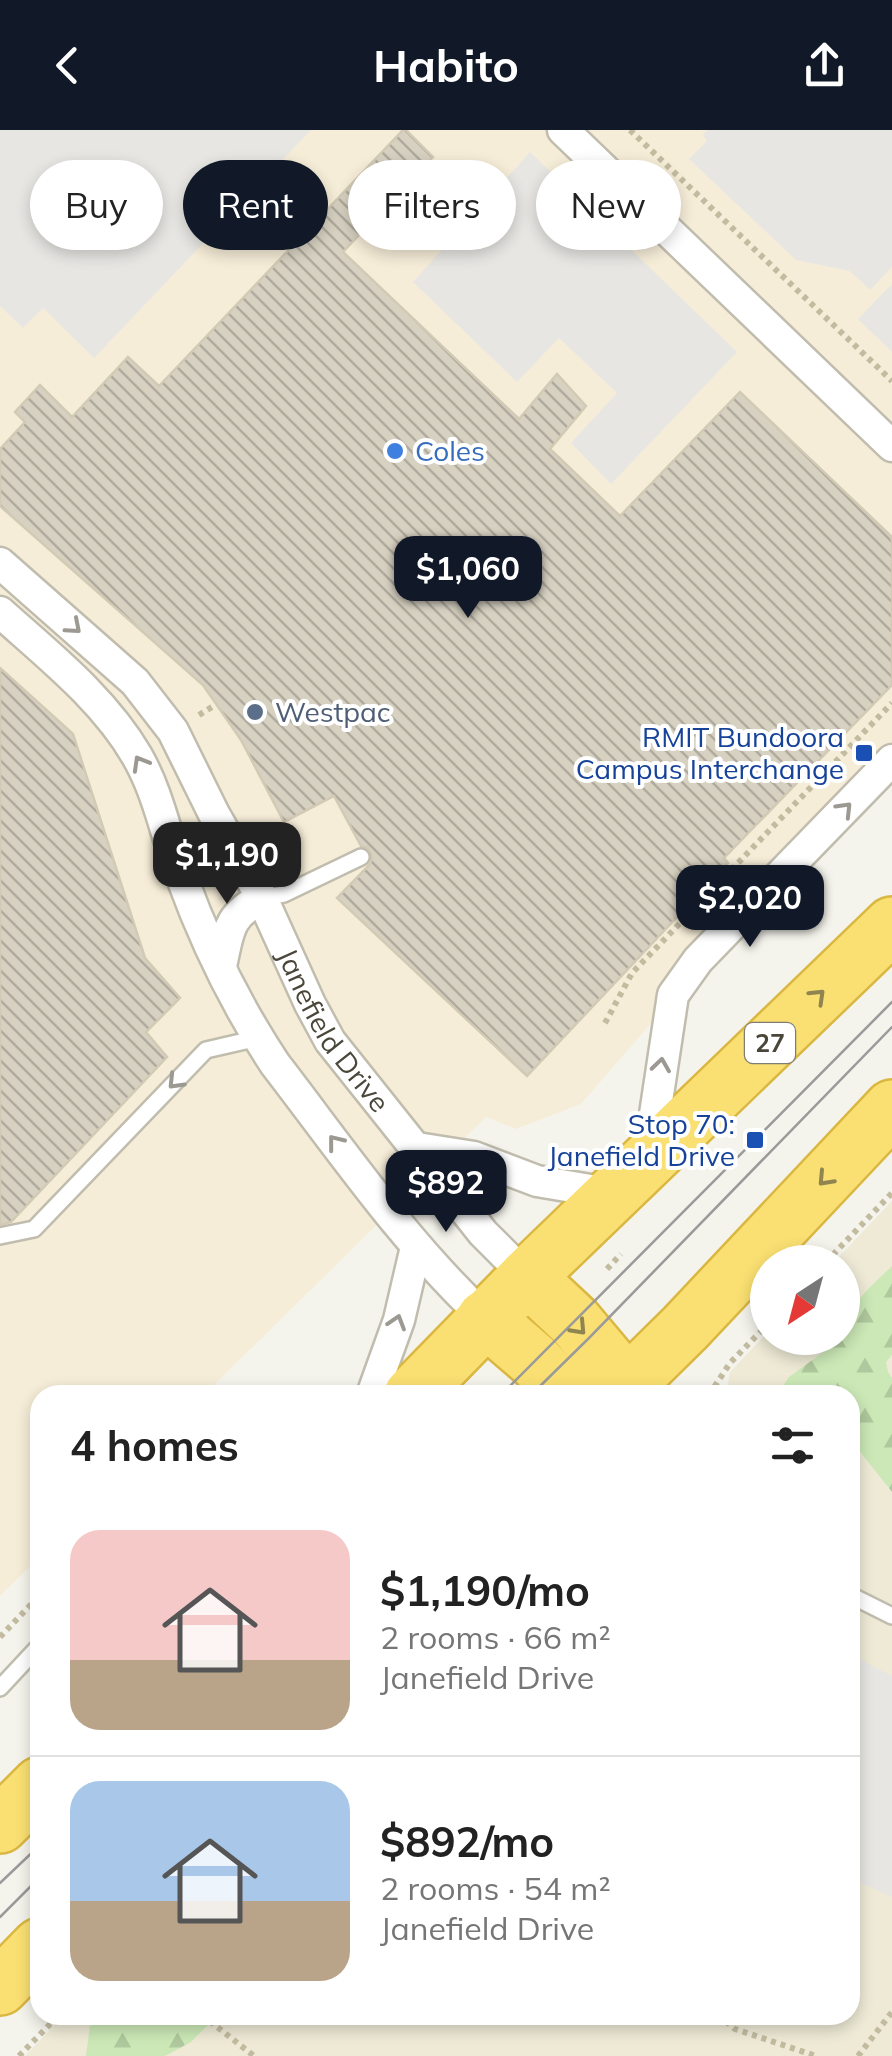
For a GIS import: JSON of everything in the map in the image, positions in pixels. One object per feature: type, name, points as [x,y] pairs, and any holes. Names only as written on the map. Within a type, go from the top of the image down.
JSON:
[{"type":"highway","name":"27","points":[[421,1385],[485,1318],[892,925]]},
{"type":"highway","points":[[631,1385],[892,1108]]},
{"type":"highway","name":"Janefield Drive","points":[[527,1277],[575,1322],[621,1385]]},
{"type":"highway","points":[[485,1318],[557,1385]]},
{"type":"highway","points":[[0,1825],[30,1794]]},
{"type":"highway","points":[[0,1987],[30,1956]]},
{"type":"street","points":[[563,130],[892,446]]},
{"type":"street","name":"Janefield Drive","points":[[0,564],[122,670],[173,731],[262,898],[330,1040],[483,1233],[527,1277]]},
{"type":"street","points":[[0,612],[111,716],[151,782],[182,880],[221,966],[274,1064],[416,1247],[485,1318]]},
{"type":"street","points":[[416,1148],[474,1157],[537,1181],[631,1178],[673,995],[698,960],[892,760]]},
{"type":"street","points":[[221,966],[231,923],[242,908],[262,898]]},
{"type":"street","points":[[376,1385],[399,1320],[416,1247]]},
{"type":"lane","points":[[262,898],[284,894],[361,857]]},
{"type":"lane","points":[[0,1236],[34,1229],[206,1050],[258,1038]]},
{"type":"lane","points":[[860,1599],[892,1616]]},
{"type":"lane","points":[[0,1688],[30,1656]]},
{"type":"path","points":[[630,130],[892,381]]},
{"type":"path","points":[[605,1022],[632,974],[892,704]]},
{"type":"path","points":[[842,1245],[892,1193]]},
{"type":"path","points":[[607,1269],[621,1254]]},
{"type":"path","points":[[716,1385],[750,1342]]},
{"type":"path","points":[[0,1637],[30,1606]]},
{"type":"path","points":[[858,2056],[892,2012]]},
{"type":"path","points":[[19,2056],[48,2025]]},
{"type":"path","points":[[215,2025],[254,2056]]},
{"type":"path","points":[[731,2025],[816,2056]]},
{"type":"shaded area","points":[[0,130],[892,130],[892,746],[581,1104],[516,1129],[486,1117],[214,1385],[30,1385],[30,1567],[0,1596]]},
{"type":"shaded area","points":[[0,130],[311,130],[282,160],[183,160],[183,250],[197,250],[94,358],[43,308],[23,328],[0,306]]},
{"type":"shaded area","points":[[707,130],[892,130],[892,267],[870,290],[850,271],[796,260],[689,159],[707,141],[703,135]]},
{"type":"shaded area","points":[[530,152],[538,160],[536,250],[631,250],[737,352],[611,484],[571,443],[617,393],[559,338],[517,382],[413,282],[442,250],[516,250],[516,168]]},
{"type":"shaded area","points":[[892,284],[892,352],[858,319]]},
{"type":"shaded area","points":[[892,1201],[892,2056],[25,2056],[54,2025],[860,2025],[860,1385],[728,1385],[730,1372],[750,1351],[750,1355],[860,1355],[860,1245],[850,1245]]},
{"type":"shaded area","points":[[860,1659],[892,1676],[892,1897],[860,1883]]},
{"type":"green space","points":[[892,1266],[892,1355],[886,1362],[892,1378],[892,1492],[860,1452],[860,1385],[784,1385],[819,1355],[860,1355],[860,1299]]},
{"type":"green space","points":[[90,2025],[208,2025],[191,2042],[165,2056],[86,2056]]},
{"type":"building","points":[[403,130],[433,157],[430,160],[374,160]]},
{"type":"building","points":[[348,188],[348,247],[343,252],[519,419],[557,374],[586,406],[550,449],[620,516],[740,392],[892,537],[892,685],[724,858],[728,863],[527,1076],[337,898],[370,864],[372,857],[368,848],[361,846],[334,796],[284,822],[241,740],[203,685],[0,506],[0,449],[25,422],[15,412],[40,385],[72,417],[128,357],[159,386],[289,250],[328,250],[328,209]]},
{"type":"building","points":[[0,668],[73,734],[145,958],[180,998],[146,1032],[167,1057],[11,1222],[0,1225]]},
{"type":"tram line","points":[[511,1385],[892,1002]]},
{"type":"tram line","points":[[541,1385],[892,1027]]},
{"type":"tram line","points":[[0,1883],[30,1854]]},
{"type":"tram line","points":[[0,1917],[30,1887]]},
{"type":"place","name":"Coles","points":[[395,451]]},
{"type":"place","name":"Westpac","points":[[255,712]]},
{"type":"place","name":"RMIT Bundoora Campus Interchange","points":[[864,753]]},
{"type":"place","name":"Stop 70: Janefield Drive","points":[[755,1140]]}]
